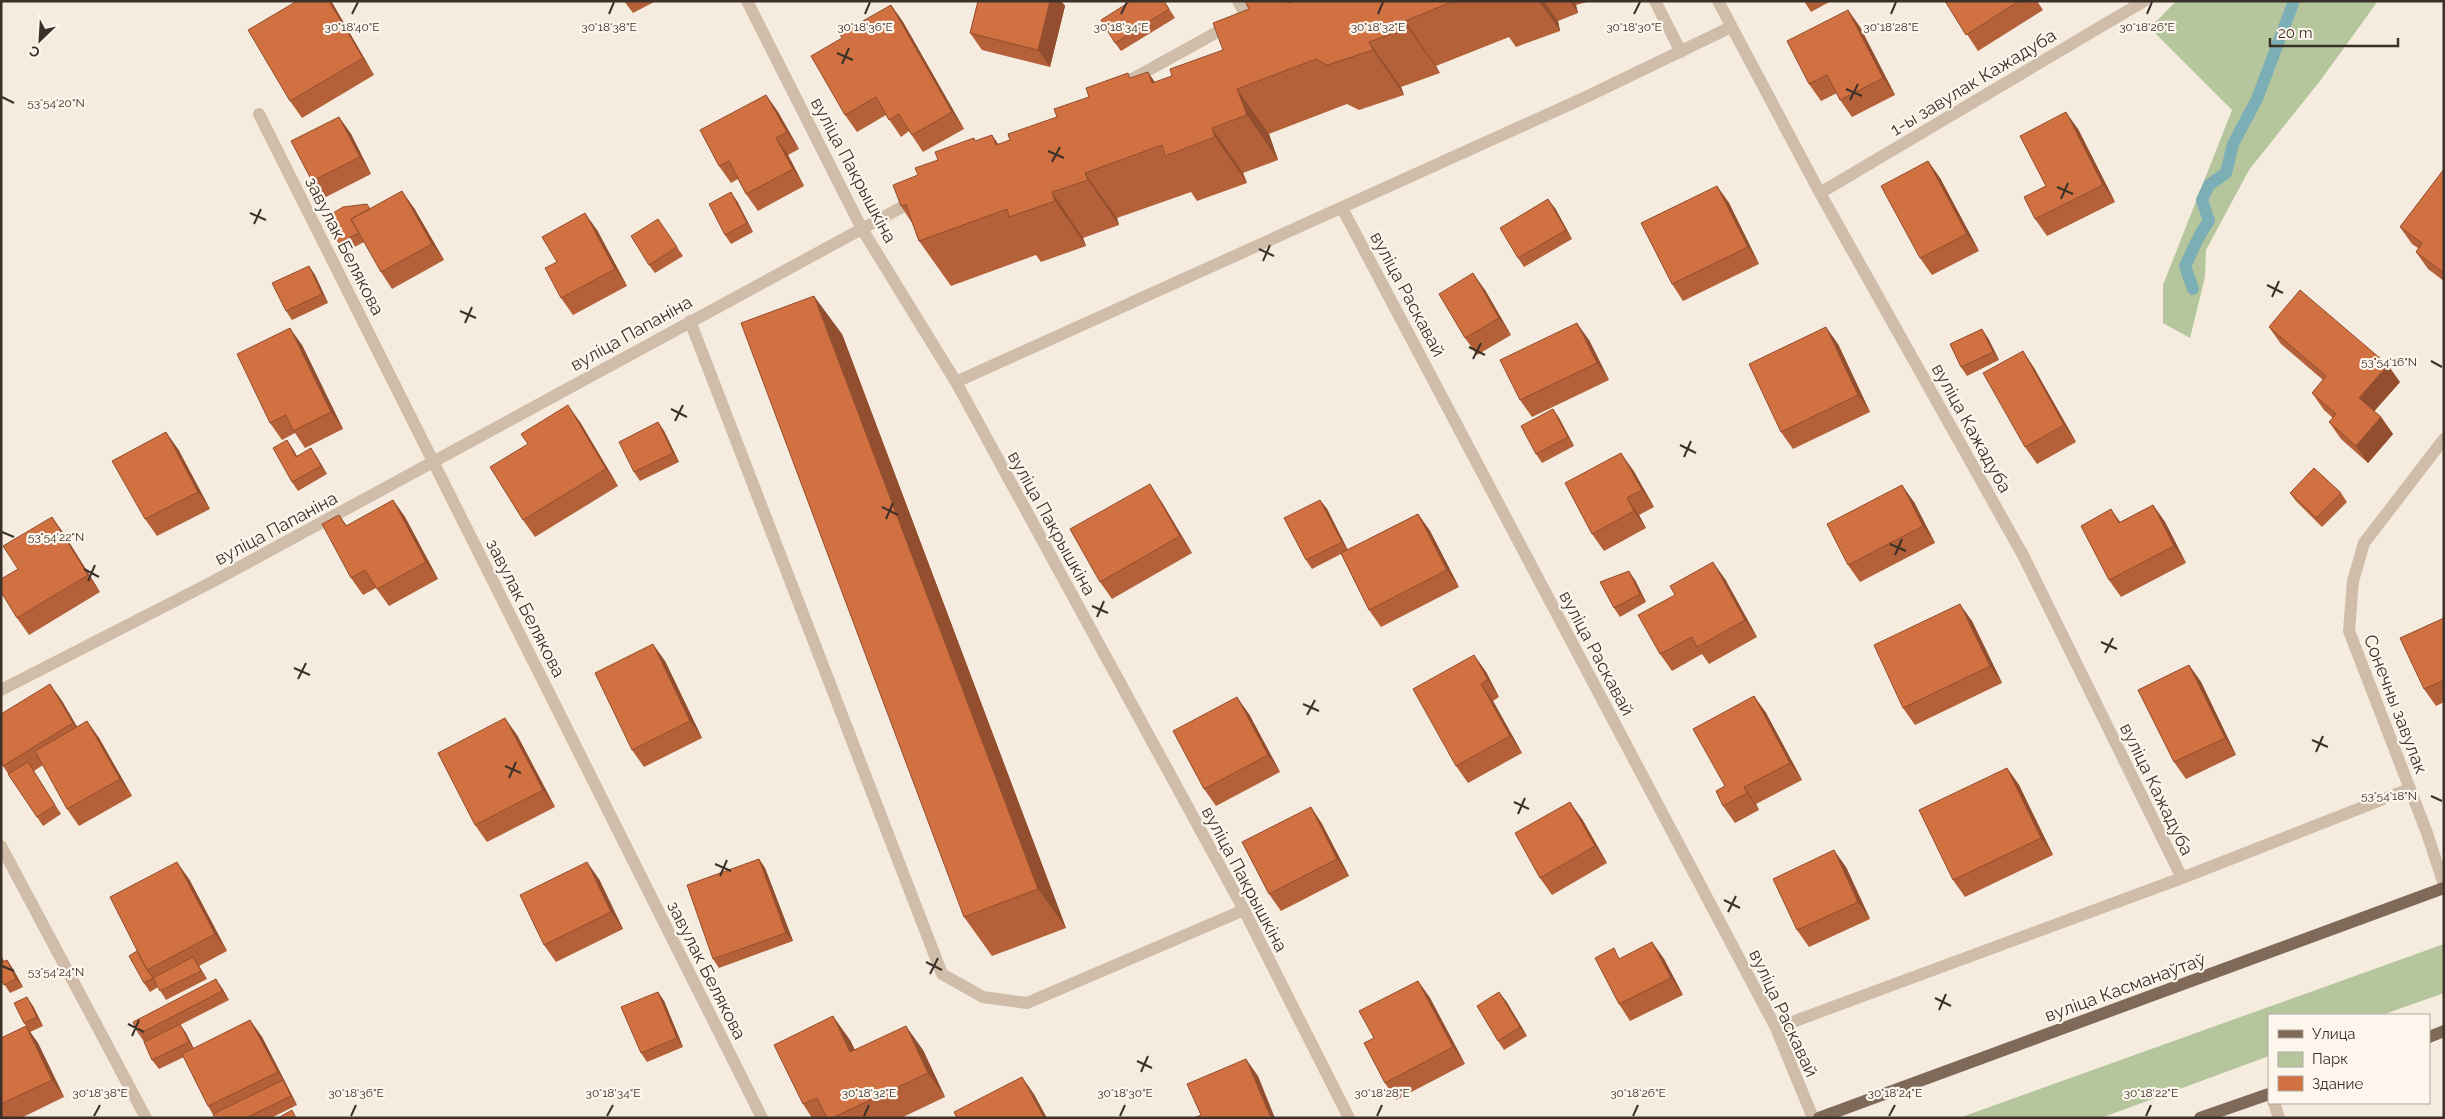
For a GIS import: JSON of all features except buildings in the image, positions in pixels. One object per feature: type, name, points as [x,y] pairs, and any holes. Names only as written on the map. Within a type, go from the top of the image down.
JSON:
[{"type":"main road","name":"вуліца Касманаўтаў","points":[[1819,1118],[2444,887]]},
{"type":"main road","points":[[2430,1037],[2444,1031]]},
{"type":"main road","points":[[2200,1118],[2268,1094]]},
{"type":"street","name":"вуліца Пакрышкіна","points":[[748,1],[862,229],[956,382],[1244,910],[1349,1118]]},
{"type":"street","points":[[1238,1],[1246,16]]},
{"type":"street","points":[[1655,1],[1681,52]]},
{"type":"street","name":"вуліца Кажадуба","points":[[1718,1],[1820,192],[2024,556],[2182,878]]},
{"type":"street","name":"1-ы завулак Кажадуба","points":[[1820,192],[2144,1]]},
{"type":"street","points":[[1115,88],[1260,8]]},
{"type":"street","points":[[956,382],[1342,208],[1681,52],[1731,27]]},
{"type":"street","name":"завулак Белякова","points":[[259,114],[762,1118]]},
{"type":"street","name":"вуліца Папаніна","points":[[1,690],[212,582],[690,320],[923,195]]},
{"type":"street","name":"вуліца Раскавай","points":[[1342,208],[1776,1028],[1813,1118]]},
{"type":"street","points":[[690,320],[942,974],[983,997],[1027,1003],[1244,910]]},
{"type":"street","name":"Сонечны завулак","points":[[2444,439],[2364,543],[2353,581],[2349,631],[2409,788],[2444,887]]},
{"type":"street","points":[[1776,1028],[2182,878],[2409,788]]},
{"type":"street","points":[[1,846],[146,1118]]},
{"type":"street","points":[[2274,1104],[2279,1118]]},
{"type":"green space","points":[[2176,1],[2378,1],[2320,81],[2249,170],[2206,250],[2205,277],[2190,338],[2163,323],[2163,285],[2232,110],[2150,28]]},
{"type":"green space","points":[[2444,944],[2444,993],[2385,1014],[2268,1014],[2268,1056],[2101,1118],[1959,1118]]},
{"type":"waterway","points":[[2193,289],[2185,266],[2209,221],[2202,200],[2209,185],[2226,173],[2233,144],[2257,99],[2294,1]]}]
